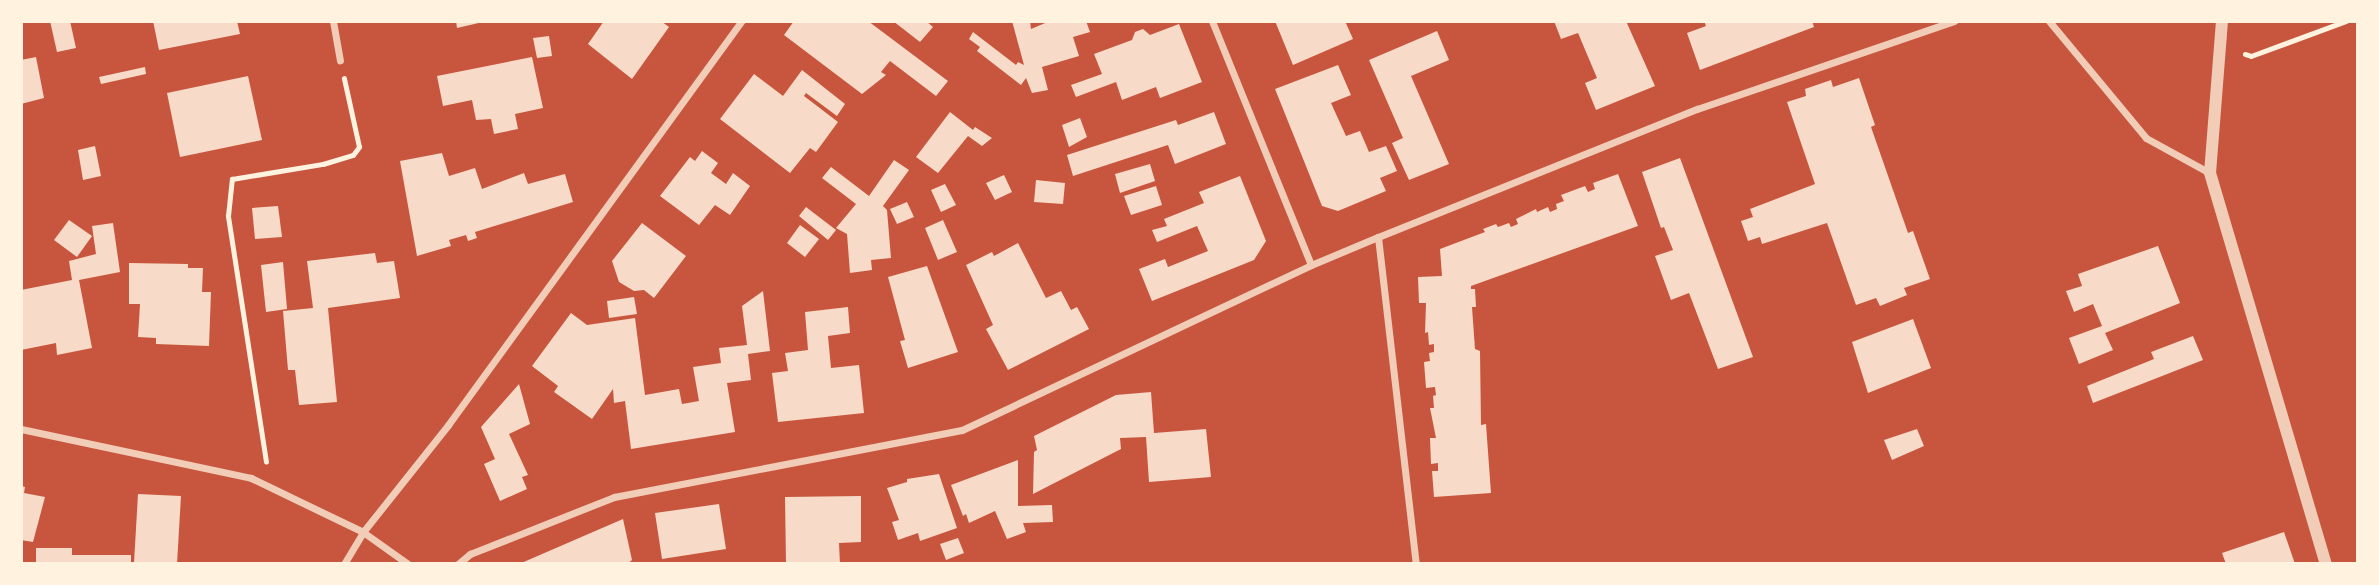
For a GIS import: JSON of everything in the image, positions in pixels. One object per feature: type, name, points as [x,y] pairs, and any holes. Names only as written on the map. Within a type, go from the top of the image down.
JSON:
[{"type":"street","points":[[332,21],[340,60]]},
{"type":"street","points":[[344,564],[363,532],[448,425],[742,21]]},
{"type":"street","points":[[1212,21],[1311,265]]},
{"type":"street","points":[[458,564],[470,554],[614,497],[962,430],[1311,265],[1378,237],[1697,109],[1954,21]]},
{"type":"street","points":[[2049,21],[2146,138],[2210,173]]},
{"type":"street","points":[[2222,21],[2218,43],[2210,173],[2326,564]]},
{"type":"street","points":[[1378,237],[1416,564]]},
{"type":"street","points":[[21,429],[251,478],[363,532],[408,564]]},
{"type":"path","points":[[2218,43],[2232,51],[2251,56],[2346,21]]},
{"type":"path","points":[[271,487],[228,216],[232,179],[323,164],[353,155],[359,147],[340,60]]},
{"type":"building","points":[[50,21],[70,21],[76,48],[57,52]]},
{"type":"building","points":[[153,21],[237,21],[240,34],[159,50]]},
{"type":"building","points":[[456,21],[483,21],[483,22],[457,28]]},
{"type":"building","points":[[604,21],[661,21],[669,27],[632,79],[588,44]]},
{"type":"building","points":[[794,21],[868,21],[948,81],[936,96],[890,61],[881,72],[886,75],[862,94],[784,35]]},
{"type":"building","points":[[893,21],[926,21],[933,27],[920,42]]},
{"type":"building","points":[[1012,21],[1030,21],[1031,29],[1050,21],[1086,21],[1090,32],[1073,37],[1079,56],[1042,67],[1048,90],[1032,93],[1026,78],[1021,85],[977,51],[980,47],[969,39],[973,32],[1016,65],[1018,62],[1024,65]]},
{"type":"building","points":[[1275,21],[1345,21],[1353,39],[1293,65]]},
{"type":"building","points":[[1554,21],[1626,21],[1655,86],[1596,110],[1585,83],[1597,78],[1578,33],[1561,39]]},
{"type":"building","points":[[1704,21],[1812,21],[1814,27],[1700,70],[1687,33],[1706,26]]},
{"type":"building","points":[[1179,24],[1202,82],[1160,98],[1156,87],[1122,100],[1116,82],[1076,97],[1071,85],[1102,74],[1094,54],[1132,40],[1135,32],[1143,29],[1150,35]]},
{"type":"building","points":[[1437,31],[1449,60],[1411,76],[1449,164],[1409,180],[1392,143],[1403,138],[1369,60]]},
{"type":"building","points":[[549,36],[552,56],[537,58],[533,38]]},
{"type":"building","points":[[36,57],[44,98],[21,104],[21,60]]},
{"type":"building","points":[[532,57],[543,108],[515,114],[518,129],[494,134],[491,119],[476,120],[472,100],[443,106],[437,76]]},
{"type":"building","points":[[1338,65],[1351,95],[1331,103],[1346,136],[1360,131],[1369,152],[1386,146],[1397,171],[1380,178],[1386,191],[1338,211],[1322,206],[1275,89]]},
{"type":"building","points":[[145,67],[146,74],[101,84],[99,77]]},
{"type":"building","points":[[802,70],[845,104],[837,116],[806,93],[804,96],[838,122],[816,152],[810,148],[790,173],[720,119],[754,74],[783,96]]},
{"type":"building","points":[[248,76],[262,140],[180,157],[167,93]]},
{"type":"building","points":[[1859,78],[1875,125],[1871,127],[1908,233],[1913,231],[1930,279],[1904,288],[1907,295],[1880,306],[1876,298],[1856,305],[1827,223],[1762,244],[1760,237],[1748,241],[1741,221],[1753,217],[1750,209],[1815,184],[1787,102],[1806,96],[1805,89],[1831,80],[1833,87]]},
{"type":"building","points":[[950,112],[973,130],[975,127],[992,138],[982,146],[968,136],[938,173],[916,157]]},
{"type":"building","points":[[1214,112],[1226,144],[1175,164],[1168,145],[1073,176],[1067,155],[1176,120],[1178,125]]},
{"type":"building","points":[[1080,118],[1087,137],[1069,147],[1062,125]]},
{"type":"building","points":[[95,146],[101,176],[83,180],[78,150]]},
{"type":"building","points":[[702,151],[718,163],[711,173],[726,184],[733,173],[750,186],[730,215],[715,205],[699,225],[660,196],[690,157],[695,161]]},
{"type":"building","points":[[442,153],[449,176],[475,168],[482,189],[524,173],[528,184],[565,174],[573,202],[475,232],[477,238],[468,241],[466,235],[449,240],[451,246],[417,256],[400,161]]},
{"type":"building","points":[[1680,158],[1753,357],[1718,369],[1689,293],[1671,300],[1655,256],[1673,250],[1664,227],[1661,228],[1642,172]]},
{"type":"building","points":[[894,160],[909,170],[883,206],[887,210],[891,258],[871,260],[872,270],[850,273],[847,234],[836,228],[856,204],[822,178],[831,167],[869,196]]},
{"type":"building","points":[[1150,164],[1155,181],[1120,193],[1115,174]]},
{"type":"building","points":[[1618,174],[1638,226],[1471,286],[1471,289],[1475,289],[1476,307],[1472,307],[1475,349],[1480,351],[1481,425],[1486,424],[1491,493],[1434,497],[1432,471],[1438,471],[1438,463],[1431,464],[1430,438],[1436,438],[1430,408],[1434,408],[1433,396],[1436,395],[1435,387],[1426,388],[1424,362],[1430,361],[1429,353],[1434,352],[1434,344],[1429,345],[1428,332],[1425,333],[1426,303],[1419,303],[1418,277],[1442,276],[1440,249],[1485,232],[1483,229],[1496,224],[1498,227],[1509,223],[1511,227],[1518,224],[1516,219],[1536,209],[1537,212],[1548,207],[1550,212],[1557,209],[1556,204],[1564,201],[1561,195],[1585,186],[1588,192],[1595,189],[1593,183]]},
{"type":"building","points":[[1004,175],[1012,192],[995,200],[986,183]]},
{"type":"building","points":[[1240,176],[1266,241],[1254,260],[1152,301],[1139,269],[1165,259],[1168,267],[1208,251],[1197,226],[1157,242],[1152,230],[1167,226],[1164,219],[1204,203],[1199,192]]},
{"type":"building","points":[[1036,180],[1065,183],[1063,204],[1034,202]]},
{"type":"building","points":[[945,184],[956,205],[941,212],[931,190]]},
{"type":"building","points":[[1156,186],[1162,205],[1131,215],[1124,196]]},
{"type":"building","points":[[907,202],[914,217],[897,224],[890,209]]},
{"type":"building","points":[[278,206],[282,237],[255,239],[252,208]]},
{"type":"building","points":[[806,207],[836,230],[828,240],[799,216]]},
{"type":"building","points":[[69,220],[92,236],[77,257],[54,240]]},
{"type":"building","points":[[943,220],[957,252],[938,260],[925,228]]},
{"type":"building","points":[[113,223],[120,272],[79,280],[92,348],[57,355],[56,343],[21,350],[21,290],[72,280],[69,261],[96,254],[92,226]]},
{"type":"building","points":[[642,223],[686,256],[654,298],[644,290],[634,291],[619,282],[612,261]]},
{"type":"building","points":[[800,225],[819,239],[805,257],[787,243]]},
{"type":"building","points":[[1018,243],[1046,298],[1061,291],[1071,310],[1077,307],[1089,329],[1008,370],[986,329],[993,325],[966,265],[992,252],[994,256]]},
{"type":"building","points":[[2158,246],[2180,303],[2105,333],[2113,350],[2079,364],[2069,338],[2102,326],[2093,304],[2074,312],[2066,291],[2082,286],[2078,274]]},
{"type":"building","points":[[375,253],[377,263],[394,261],[400,298],[328,308],[337,402],[299,405],[295,370],[288,370],[283,311],[313,308],[307,261]]},
{"type":"building","points":[[283,262],[287,309],[266,312],[261,265]]},
{"type":"building","points":[[129,263],[188,264],[188,268],[203,268],[202,292],[211,292],[209,346],[156,344],[156,338],[138,337],[140,304],[129,304]]},
{"type":"building","points":[[927,266],[958,352],[908,368],[900,341],[905,340],[888,277]]},
{"type":"building","points":[[763,291],[770,351],[748,354],[751,380],[727,383],[735,432],[631,449],[625,401],[614,403],[613,389],[592,419],[554,392],[558,386],[532,366],[571,313],[587,325],[635,318],[645,395],[679,389],[682,404],[699,401],[693,367],[721,363],[719,348],[747,345],[742,306]]},
{"type":"building","points":[[634,297],[637,314],[609,318],[607,301]]},
{"type":"building","points":[[848,307],[850,333],[828,336],[831,368],[859,365],[864,413],[778,422],[772,373],[788,371],[785,353],[808,350],[805,312]]},
{"type":"building","points":[[1913,319],[1931,368],[1868,393],[1852,342]]},
{"type":"building","points":[[2193,336],[2203,360],[2093,403],[2087,386],[2154,359],[2151,352]]},
{"type":"building","points":[[519,384],[530,424],[509,434],[528,475],[522,477],[527,489],[500,501],[484,464],[495,459],[481,427]]},
{"type":"building","points":[[1151,392],[1154,433],[1206,429],[1211,477],[1149,482],[1146,437],[1120,438],[1121,449],[1033,494],[1034,452],[1037,450],[1034,436],[1116,395]]},
{"type":"building","points":[[1917,429],[1924,446],[1892,460],[1884,440]]},
{"type":"building","points":[[1018,460],[1018,506],[1052,505],[1053,522],[1023,523],[1026,532],[1007,539],[995,511],[969,523],[966,514],[963,516],[951,485]]},
{"type":"building","points":[[939,474],[957,528],[920,541],[918,533],[898,540],[892,522],[899,520],[887,488],[907,482],[907,479]]},
{"type":"building","points":[[21,486],[25,487],[24,493],[45,497],[33,542],[21,540]]},
{"type":"building","points":[[138,494],[181,496],[177,564],[134,563]]},
{"type":"building","points":[[861,496],[861,542],[839,543],[840,564],[786,564],[785,497]]},
{"type":"building","points":[[719,504],[726,549],[662,559],[655,513]]},
{"type":"building","points":[[623,519],[632,560],[627,564],[519,564]]},
{"type":"building","points":[[2284,532],[2295,564],[2226,564],[2222,553]]},
{"type":"building","points":[[958,538],[964,553],[946,560],[940,544]]},
{"type":"building","points":[[36,548],[72,548],[72,555],[131,555],[131,564],[36,564]]}]
